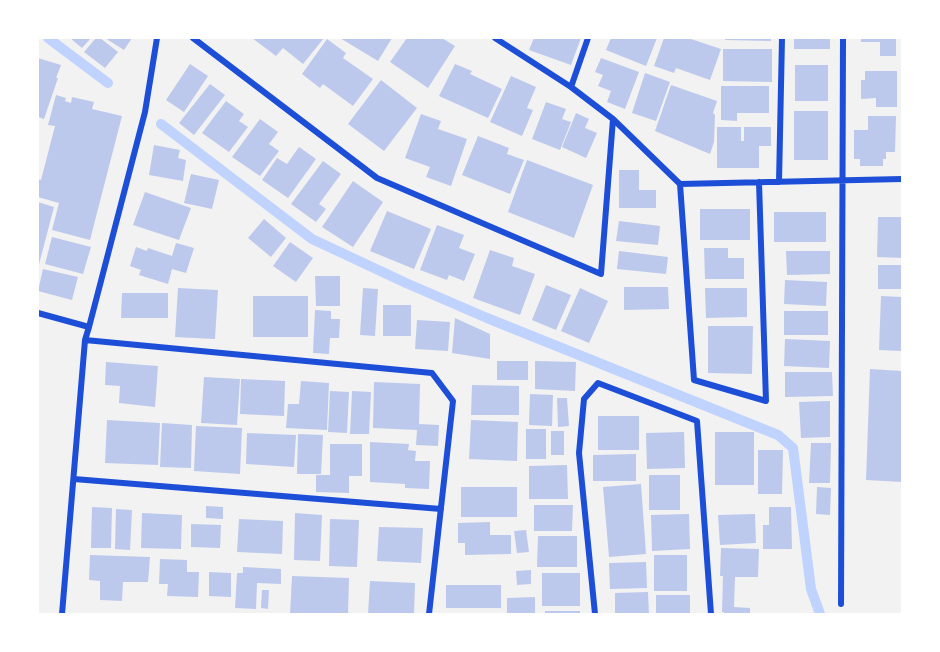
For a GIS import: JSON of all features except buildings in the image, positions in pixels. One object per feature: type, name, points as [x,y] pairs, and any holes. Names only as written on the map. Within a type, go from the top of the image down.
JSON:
[{"type":"street","points":[[62,615],[85,340],[145,112],[157,38]]},
{"type":"street","points":[[194,38],[377,178],[601,274],[613,119]]},
{"type":"street","points":[[495,38],[572,87],[613,119],[680,184],[694,380],[766,401],[759,182]]},
{"type":"street","points":[[572,87],[588,38]]},
{"type":"street","points":[[779,182],[782,38]]},
{"type":"street","points":[[841,604],[843,38]]},
{"type":"street","points":[[680,184],[903,179]]},
{"type":"street","points":[[38,313],[89,327]]},
{"type":"street","points":[[85,340],[432,373],[453,401],[429,615]]},
{"type":"street","points":[[595,615],[579,453],[584,399],[598,383],[697,421],[711,615]]},
{"type":"street","points":[[74,478],[441,509]]},
{"type":"waterway","points":[[48,38],[108,83]]},
{"type":"waterway","points":[[161,124],[312,239],[487,318],[778,435],[793,448],[811,589],[820,614]]}]
